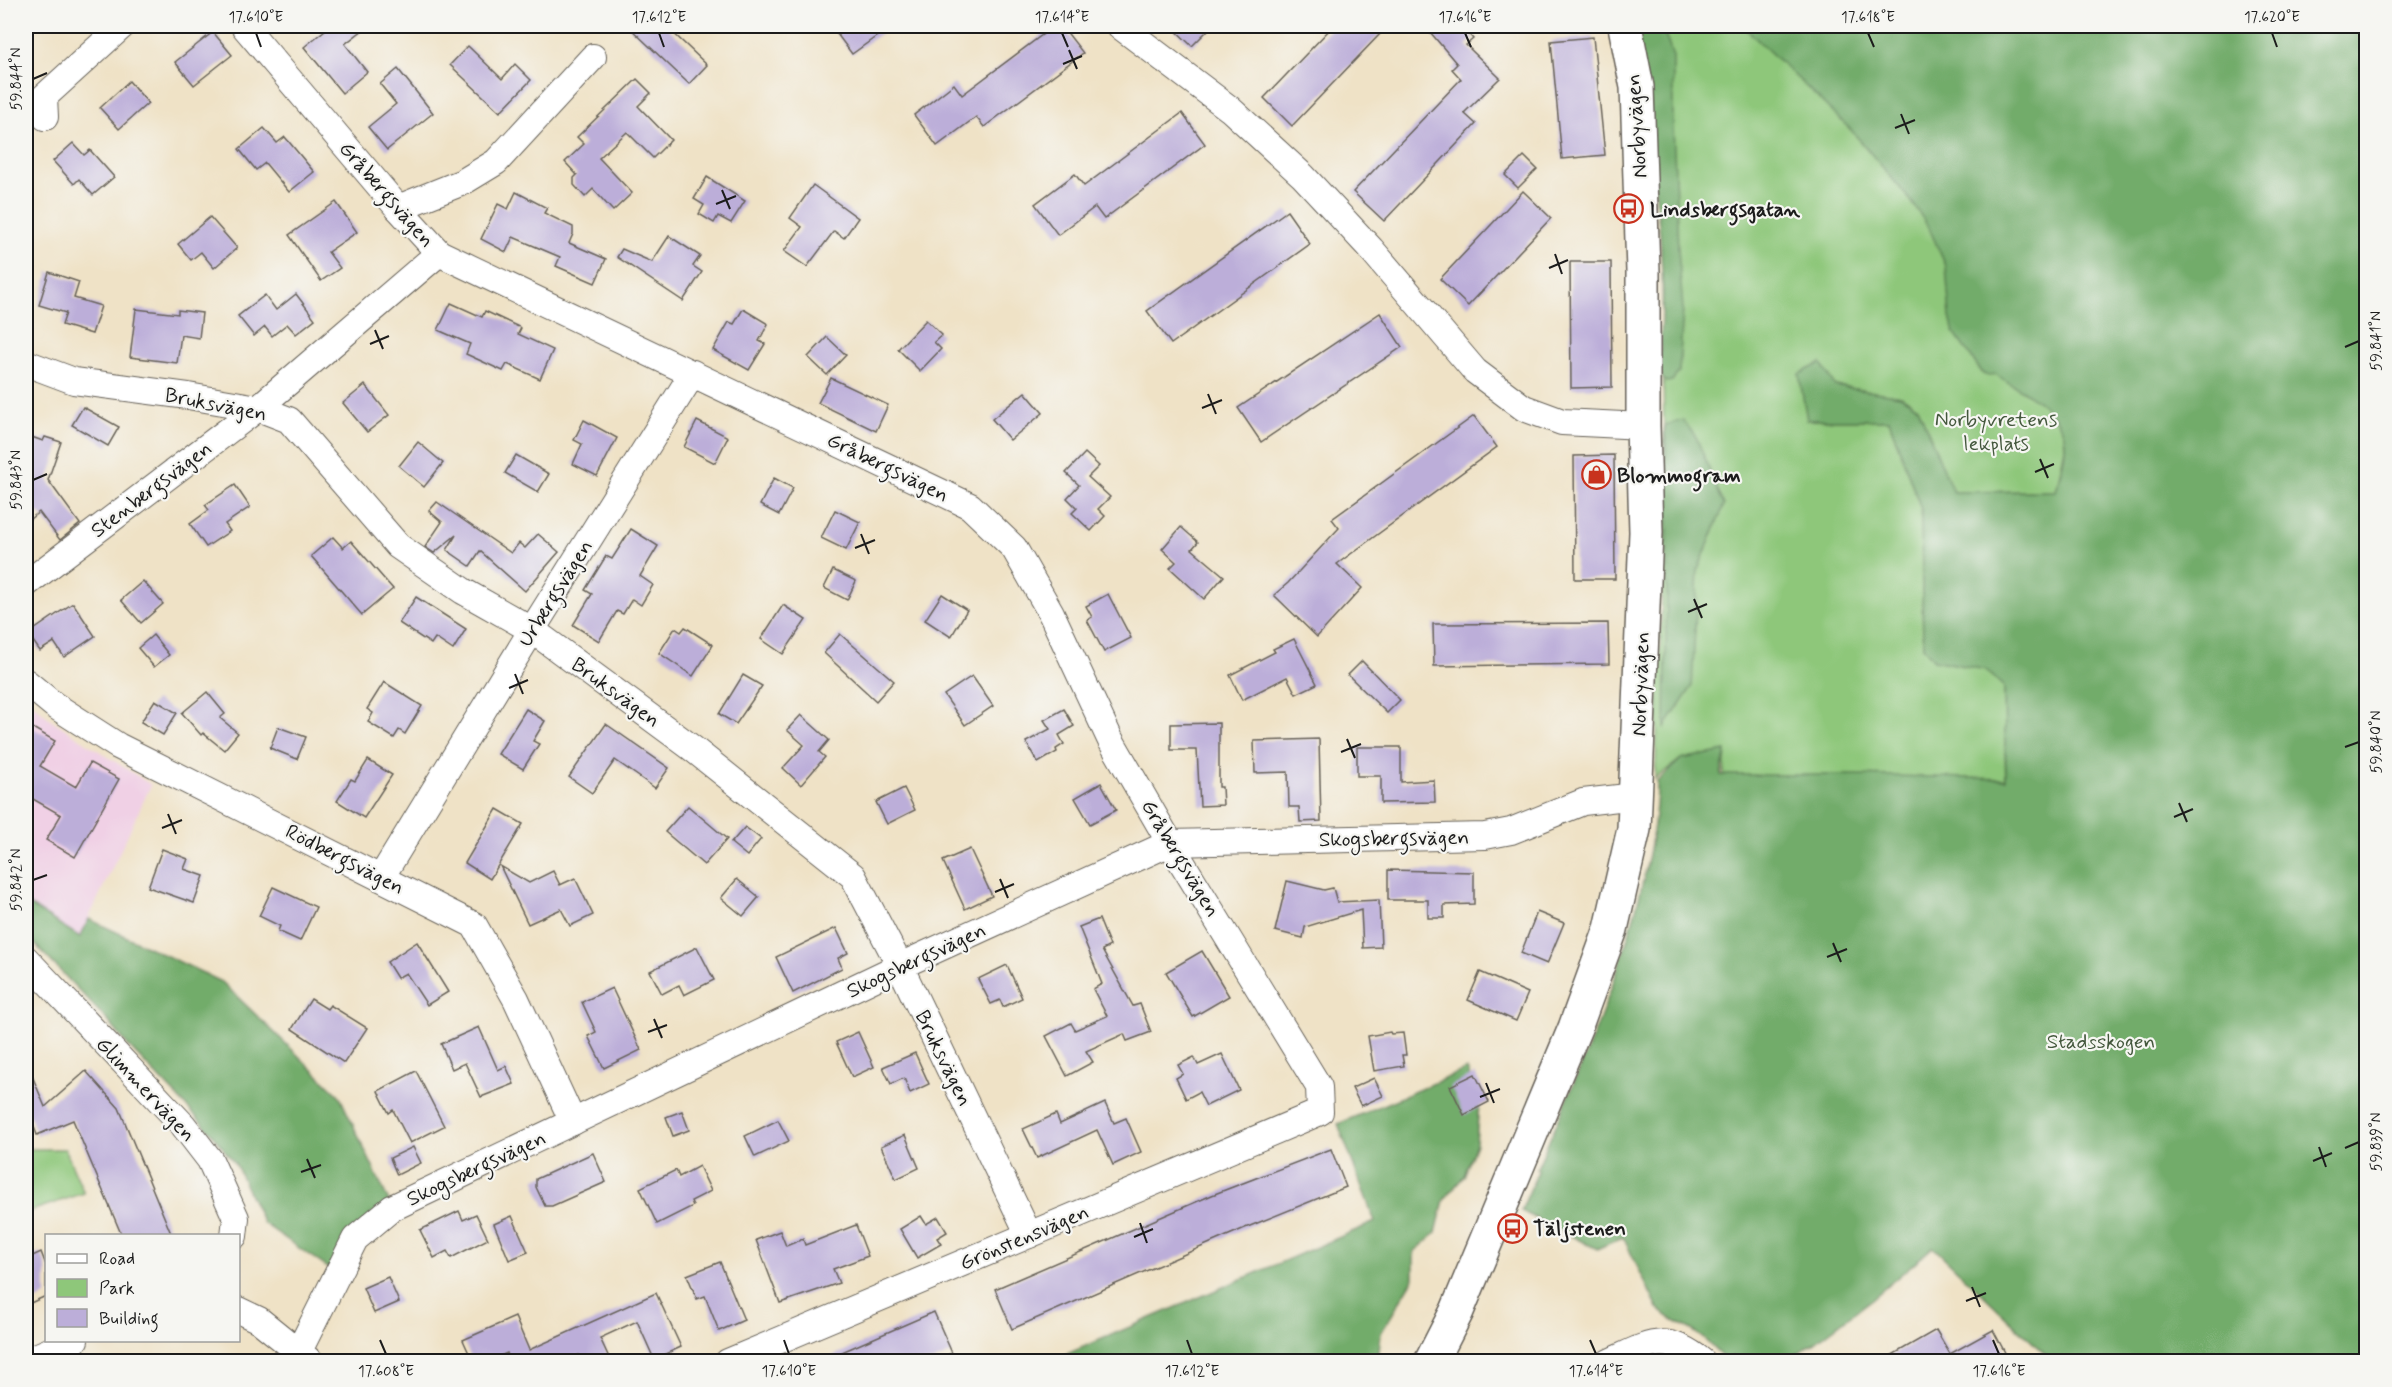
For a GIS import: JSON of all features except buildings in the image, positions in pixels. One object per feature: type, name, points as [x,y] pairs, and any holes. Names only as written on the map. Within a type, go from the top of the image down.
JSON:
[{"type":"street","points":[[45,117],[44,97],[122,26]]},
{"type":"street","name":"Gråbergsvägen","points":[[244,26],[438,253],[970,506],[1014,548],[1051,614],[1110,739],[1170,843],[1319,1087],[1320,1112]]},
{"type":"street","points":[[1120,26],[1230,109],[1303,176],[1371,249],[1475,371],[1524,408],[1562,422],[1643,426]]},
{"type":"street","name":"Norbyvägen","points":[[1431,1362],[1457,1311],[1575,1028],[1611,929],[1634,829],[1646,532],[1643,273],[1637,87],[1625,26]]},
{"type":"street","points":[[398,208],[464,182],[496,162],[593,57]]},
{"type":"street","name":"Stenbergsvägen","points":[[26,584],[258,408],[438,253]]},
{"type":"street","name":"Bruksvägen","points":[[26,363],[74,381],[258,408],[289,420],[398,546],[463,591],[532,630],[692,748],[853,876],[900,966],[1029,1235]]},
{"type":"street","name":"Urbergsvägen","points":[[382,876],[693,373]]},
{"type":"street","name":"Rödbergsvägen","points":[[26,682],[54,705],[118,746],[382,876],[474,925],[516,999],[573,1122]]},
{"type":"street","name":"Skogsbergsvägen","points":[[305,1356],[355,1239],[392,1208],[900,966],[1170,843],[1485,836],[1511,831],[1583,802],[1636,796]]},
{"type":"street","name":"Glimmervägen","points":[[26,959],[183,1125],[210,1160],[236,1218],[234,1234]]},
{"type":"street","name":"Grönstensvägen","points":[[728,1362],[1320,1112]]},
{"type":"street","points":[[240,1311],[259,1320],[305,1356]]},
{"type":"street","name":"Norbyvägen","points":[[1450,1362],[1457,1311]]},
{"type":"street","points":[[26,1361],[73,1342]]},
{"type":"street","points":[[1609,1362],[1642,1347],[1670,1342],[1689,1351],[1703,1362]]},
{"type":"shaded area","points":[[26,698],[50,719],[151,785],[80,937],[26,903]]},
{"type":"green space","points":[[1637,26],[1662,26],[1673,57],[1673,124],[1683,309],[1679,372],[1672,381],[1666,382],[1662,378],[1660,363],[1663,292],[1660,234]]},
{"type":"green space","name":"Norbyvretens lekplats","points":[[1644,26],[1768,26],[1936,217],[2031,373],[2062,405],[2065,448],[2056,491],[1952,492],[1918,407],[1901,396],[1835,386],[1807,420],[1889,420],[1921,509],[1923,646],[1934,660],[1986,670],[2004,687],[2006,794],[1723,784],[1726,752],[1681,759],[1655,779],[1665,529],[1662,270],[1656,85]]},
{"type":"green space","name":"Stadsskogen","points":[[1743,26],[2366,26],[2366,1361],[2052,1361],[1933,1247],[1872,1299],[1814,1343],[1785,1361],[1735,1361],[1732,1356],[1725,1360],[1692,1330],[1674,1321],[1658,1309],[1623,1237],[1597,1249],[1521,1211],[1597,1027],[1634,918],[1649,857],[1655,820],[1657,782],[1681,759],[1726,751],[1721,775],[1857,775],[2006,779],[2004,687],[1986,670],[1934,660],[1923,646],[1921,509],[1889,420],[1807,420],[1799,374],[1821,363],[1835,386],[1901,396],[1918,407],[1953,492],[2056,491],[2064,456],[2064,435],[2053,415],[2035,399],[1995,374],[1989,376],[1983,374],[1954,333],[1950,317],[1946,266],[1929,228],[1912,202],[1851,130]]},
{"type":"green space","points":[[1683,420],[1696,437],[1724,505],[1698,570],[1692,687],[1665,727],[1668,499],[1665,425]]},
{"type":"green space","points":[[26,903],[80,937],[89,919],[222,982],[339,1095],[392,1208],[338,1275],[263,1223],[236,1165],[209,1130],[26,935]]},
{"type":"green space","points":[[1467,1069],[1479,1103],[1476,1144],[1464,1176],[1444,1200],[1436,1233],[1414,1252],[1414,1278],[1381,1333],[1378,1361],[1067,1362],[1062,1356],[1375,1222],[1338,1124]]},
{"type":"green space","points":[[26,1149],[65,1149],[84,1193],[31,1211],[26,1209]]},
{"type":"place","name":"Lindsbergsgatan","points":[[1629,209]]},
{"type":"place","name":"Blommogram","points":[[1596,475]]},
{"type":"place","name":"Täljstenen","points":[[1512,1228]]}]
